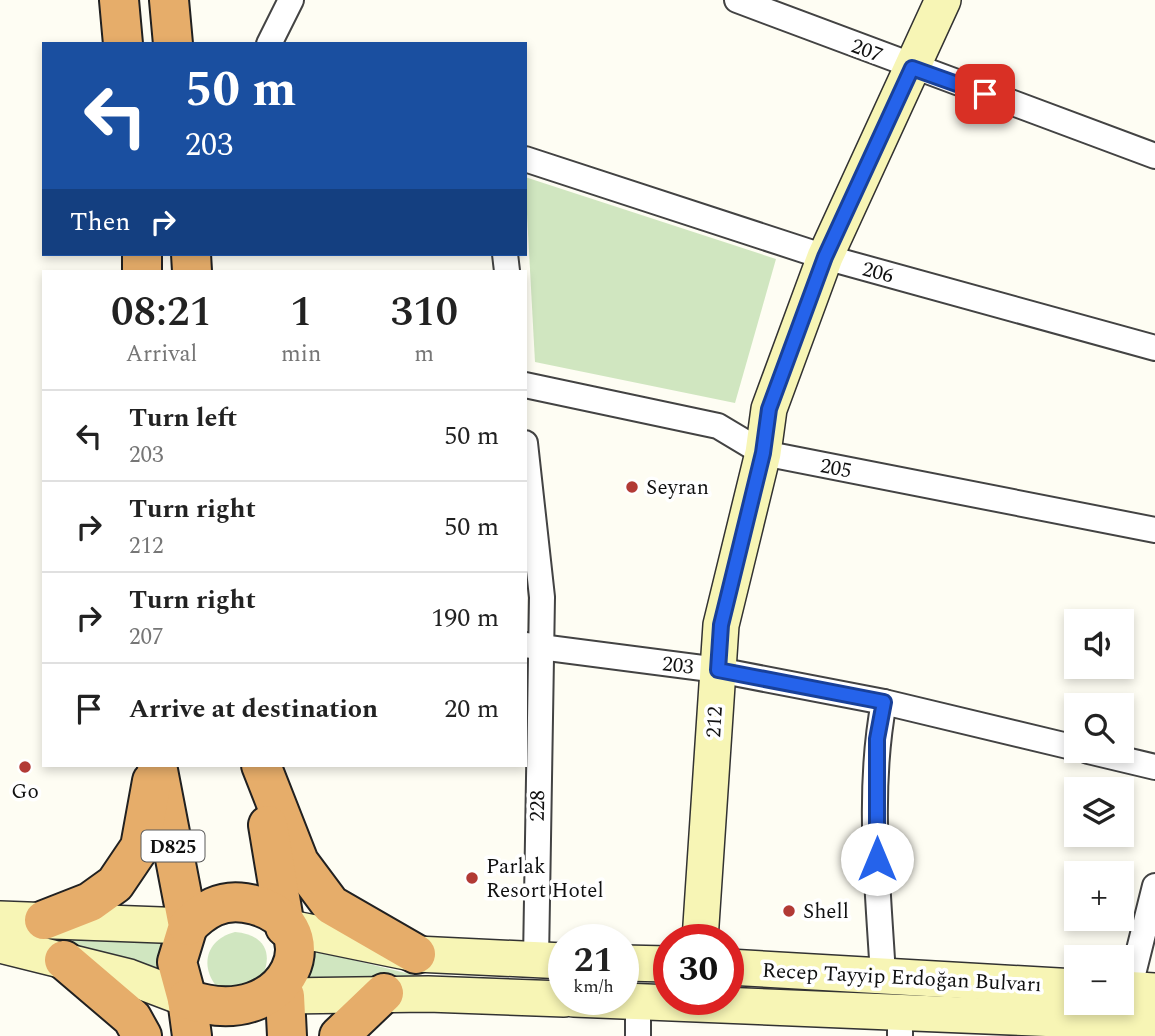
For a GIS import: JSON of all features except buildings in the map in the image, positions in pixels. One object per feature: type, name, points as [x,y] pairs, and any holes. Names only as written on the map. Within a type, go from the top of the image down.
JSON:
[{"type":"highway","points":[[119,0],[123,42]]},
{"type":"highway","points":[[169,0],[173,42]]},
{"type":"highway","points":[[44,920],[90,902],[115,884],[140,847],[156,767]]},
{"type":"highway","name":"D825","points":[[156,767],[188,926],[177,962],[187,999],[192,1036]]},
{"type":"highway","points":[[260,767],[285,927],[293,944],[296,964],[285,996],[287,1036]]},
{"type":"highway","points":[[261,767],[299,862],[331,905],[416,954]]},
{"type":"highway","points":[[188,926],[201,913],[218,904],[237,901],[272,913],[285,927]]},
{"type":"highway","points":[[64,960],[132,1018],[142,1036]]},
{"type":"highway","points":[[339,1036],[384,993]]},
{"type":"highway","points":[[187,999],[223,1019],[243,1020],[263,1014],[285,996]]},
{"type":"street","points":[[270,42],[291,0]]},
{"type":"street","name":"207","points":[[737,0],[912,68],[1155,156]]},
{"type":"street","name":"212","points":[[701,924],[721,625],[763,453],[769,409],[825,257],[943,0]]},
{"type":"street","name":"206","points":[[527,160],[825,257],[1155,348]]},
{"type":"street","name":"205","points":[[527,385],[718,426],[763,453],[1155,530]]},
{"type":"street","name":"228","points":[[527,462],[541,597],[532,646],[548,925]]},
{"type":"street","name":"203","points":[[532,646],[718,670],[884,702],[1064,745]]},
{"type":"street","points":[[883,976],[877,859],[877,739],[884,702]]},
{"type":"street","points":[[1134,762],[1155,767]]},
{"type":"street","points":[[1135,990],[1155,886]]},
{"type":"street","points":[[0,919],[188,926]]},
{"type":"street","points":[[285,927],[416,954],[548,960]]},
{"type":"street","points":[[0,945],[129,977],[187,999]]},
{"type":"street","name":"Recep Tayyip Erdoğan Bulvarı","points":[[744,968],[1064,986]]},
{"type":"street","points":[[285,996],[384,993],[548,998]]},
{"type":"street","name":"Recep Tayyip Erdoğan Bulvarı","points":[[639,1002],[900,1024],[1155,1023]]},
{"type":"street","points":[[638,1015],[638,1036]]},
{"type":"green space","points":[[527,178],[776,259],[735,403],[535,362]]},
{"type":"green space","points":[[235,932],[256,939],[263,944],[266,952],[265,970],[255,989],[217,987],[211,979],[207,962],[212,947],[225,935]]},
{"type":"green space","points":[[168,936],[168,981],[73,951],[73,937]]},
{"type":"green space","points":[[300,947],[414,975],[414,981],[301,987]]},
{"type":"place","name":"Seyran","points":[[632,487]]},
{"type":"place","name":"Go","points":[[25,767]]},
{"type":"place","name":"Parlak Resort Hotel","points":[[472,878]]},
{"type":"place","name":"Shell","points":[[789,911]]},
{"type":"route","points":[[877,859],[877,739],[884,702],[718,670],[721,625],[763,453],[769,409],[825,257],[912,68],[985,94]]}]
